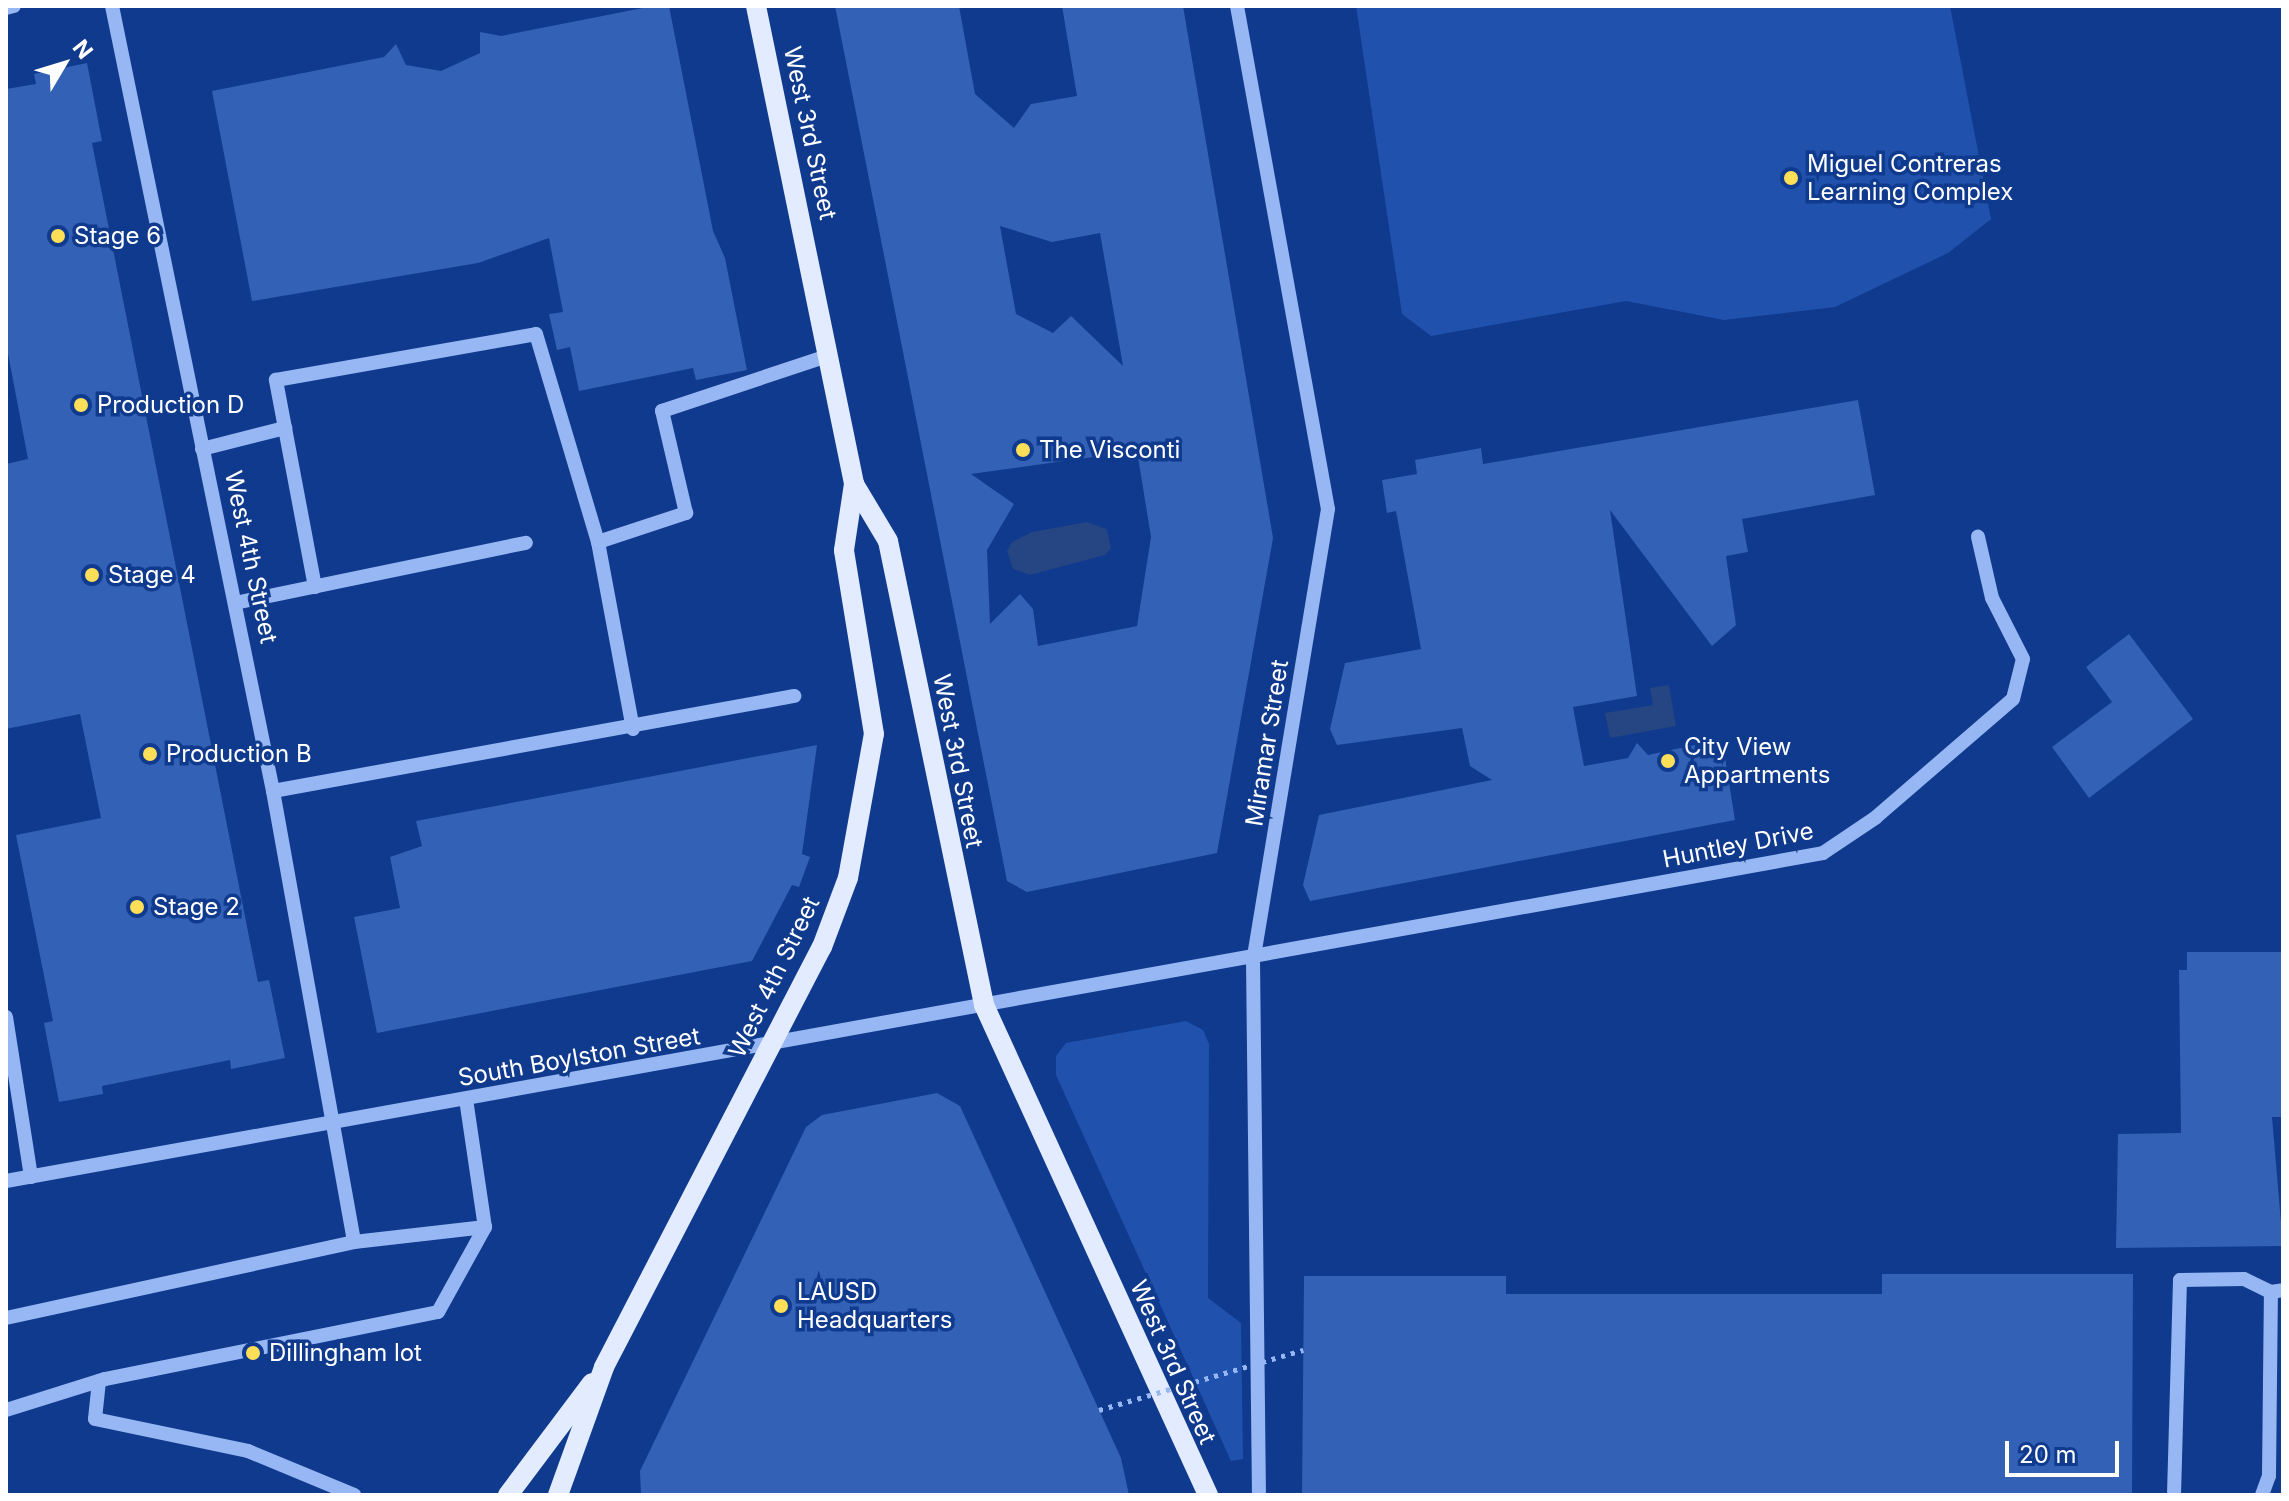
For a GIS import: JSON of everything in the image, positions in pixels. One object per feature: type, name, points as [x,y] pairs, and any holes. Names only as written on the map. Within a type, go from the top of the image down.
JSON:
[{"type":"main road","name":"West 3rd Street","points":[[756,6],[854,484],[888,541],[984,1005],[1208,1495]]},
{"type":"main road","name":"West 4th Street","points":[[558,1495],[604,1367],[822,947],[865,807],[874,734],[844,550],[854,484]]},
{"type":"main road","name":"West 4th Street","points":[[508,1495],[604,1367]]},
{"type":"street","points":[[6,8],[14,6]]},
{"type":"street","name":"West 4th Street","points":[[112,6],[273,791],[336,1119],[354,1242]]},
{"type":"street","name":"Miramar Street","points":[[1237,6],[1328,509],[1253,960],[1259,1495]]},
{"type":"street","points":[[315,587],[276,380],[536,334],[598,542],[633,729]]},
{"type":"street","points":[[598,542],[686,513],[662,411],[830,355]]},
{"type":"street","points":[[202,449],[285,428]]},
{"type":"street","name":"Huntley Drive","points":[[1253,960],[1823,853],[1875,818],[2013,699],[2023,659],[1992,598],[1978,537]]},
{"type":"street","points":[[235,603],[526,543]]},
{"type":"street","points":[[273,791],[633,729],[794,696]]},
{"type":"street","name":"South Boylston Street","points":[[6,1181],[336,1119],[771,1048],[984,1005],[1253,960]]},
{"type":"street","points":[[6,1017],[31,1177]]},
{"type":"street","points":[[6,1410],[99,1381],[438,1312],[485,1227],[466,1099]]},
{"type":"street","points":[[6,1318],[354,1242],[485,1227]]},
{"type":"street","points":[[2174,1495],[2180,1280],[2244,1279],[2277,1291],[2269,1476],[2262,1495]]},
{"type":"street","points":[[99,1381],[95,1419],[248,1451],[354,1495]]},
{"type":"path","points":[[1099,1410],[1303,1350]]},
{"type":"shaded area","points":[[1356,6],[1950,6],[1991,219],[1948,253],[1835,307],[1724,320],[1626,301],[1431,336],[1402,314]]},
{"type":"shaded area","points":[[1087,522],[1107,529],[1111,548],[1105,555],[1030,575],[1013,569],[1007,551],[1012,542],[1032,532]]},
{"type":"shaded area","points":[[1669,685],[1676,726],[1610,738],[1605,713],[1653,705],[1650,688]]},
{"type":"shaded area","points":[[1186,1021],[1203,1030],[1209,1044],[1208,1298],[1241,1323],[1243,1459],[1231,1461],[1056,1075],[1056,1056],[1066,1043]]},
{"type":"building","points":[[653,6],[669,6],[713,231],[725,258],[747,370],[696,380],[693,368],[579,391],[570,347],[557,350],[549,314],[563,312],[549,238],[478,263],[252,301],[212,91],[384,57],[396,44],[406,65],[441,71],[480,53],[480,32],[501,36]]},
{"type":"building","name":"The Visconti","points":[[835,6],[959,6],[975,94],[1014,128],[1031,104],[1077,96],[1062,6],[1183,6],[1273,538],[1217,853],[1027,892],[1007,881]],"holes":[[[1000,226],[1052,242],[1100,233],[1123,366],[1071,316],[1053,333],[1016,314]],[[1137,451],[1151,537],[1137,626],[1038,646],[1033,609],[1020,594],[990,624],[987,550],[1014,504],[971,474]]]},
{"type":"building","points":[[87,63],[102,141],[92,143],[258,982],[269,980],[285,1058],[231,1069],[230,1060],[102,1086],[103,1094],[59,1102],[44,1023],[53,1021],[16,835],[101,818],[80,714],[6,729],[6,464],[28,459],[6,343],[6,89],[36,84],[34,74]]},
{"type":"building","points":[[1858,400],[1875,495],[1742,519],[1748,552],[1726,556],[1736,625],[1712,646],[1610,510],[1637,696],[1573,707],[1584,766],[1628,758],[1637,743],[1648,755],[1713,741],[1724,751],[1735,820],[1310,901],[1303,885],[1319,815],[1492,780],[1470,766],[1462,728],[1337,745],[1330,729],[1345,663],[1421,649],[1396,511],[1387,513],[1382,480],[1417,474],[1415,460],[1481,448],[1483,464]]},
{"type":"building","points":[[2129,634],[2193,719],[2089,798],[2052,747],[2112,702],[2086,667]]},
{"type":"building","points":[[817,745],[802,854],[810,857],[799,887],[792,885],[752,961],[377,1033],[354,917],[400,908],[390,857],[422,846],[416,821]]},
{"type":"building","points":[[2187,952],[2283,952],[2283,1117],[2272,1117],[2283,1246],[2116,1248],[2118,1134],[2181,1133],[2179,970],[2187,970]]},
{"type":"building","name":"LAUSD Headquarters","points":[[937,1093],[960,1106],[1121,1458],[1129,1495],[641,1495],[640,1471],[806,1127],[822,1115]]},
{"type":"building","points":[[1882,1274],[2133,1274],[2132,1495],[1302,1495],[1304,1276],[1506,1276],[1506,1294],[1882,1294]]},
{"type":"place","name":"Miguel Contreras Learning Complex","points":[[1791,178]]},
{"type":"place","name":"Stage 6","points":[[58,236]]},
{"type":"place","name":"Production D","points":[[81,405]]},
{"type":"place","name":"The Visconti","points":[[1023,450]]},
{"type":"place","name":"Stage 4","points":[[92,575]]},
{"type":"place","name":"Production B","points":[[150,754]]},
{"type":"place","name":"City View Appartments","points":[[1668,761]]},
{"type":"place","name":"Stage 2","points":[[137,907]]},
{"type":"place","name":"LAUSD Headquarters","points":[[781,1306]]},
{"type":"place","name":"Dillingham lot","points":[[253,1353]]}]
